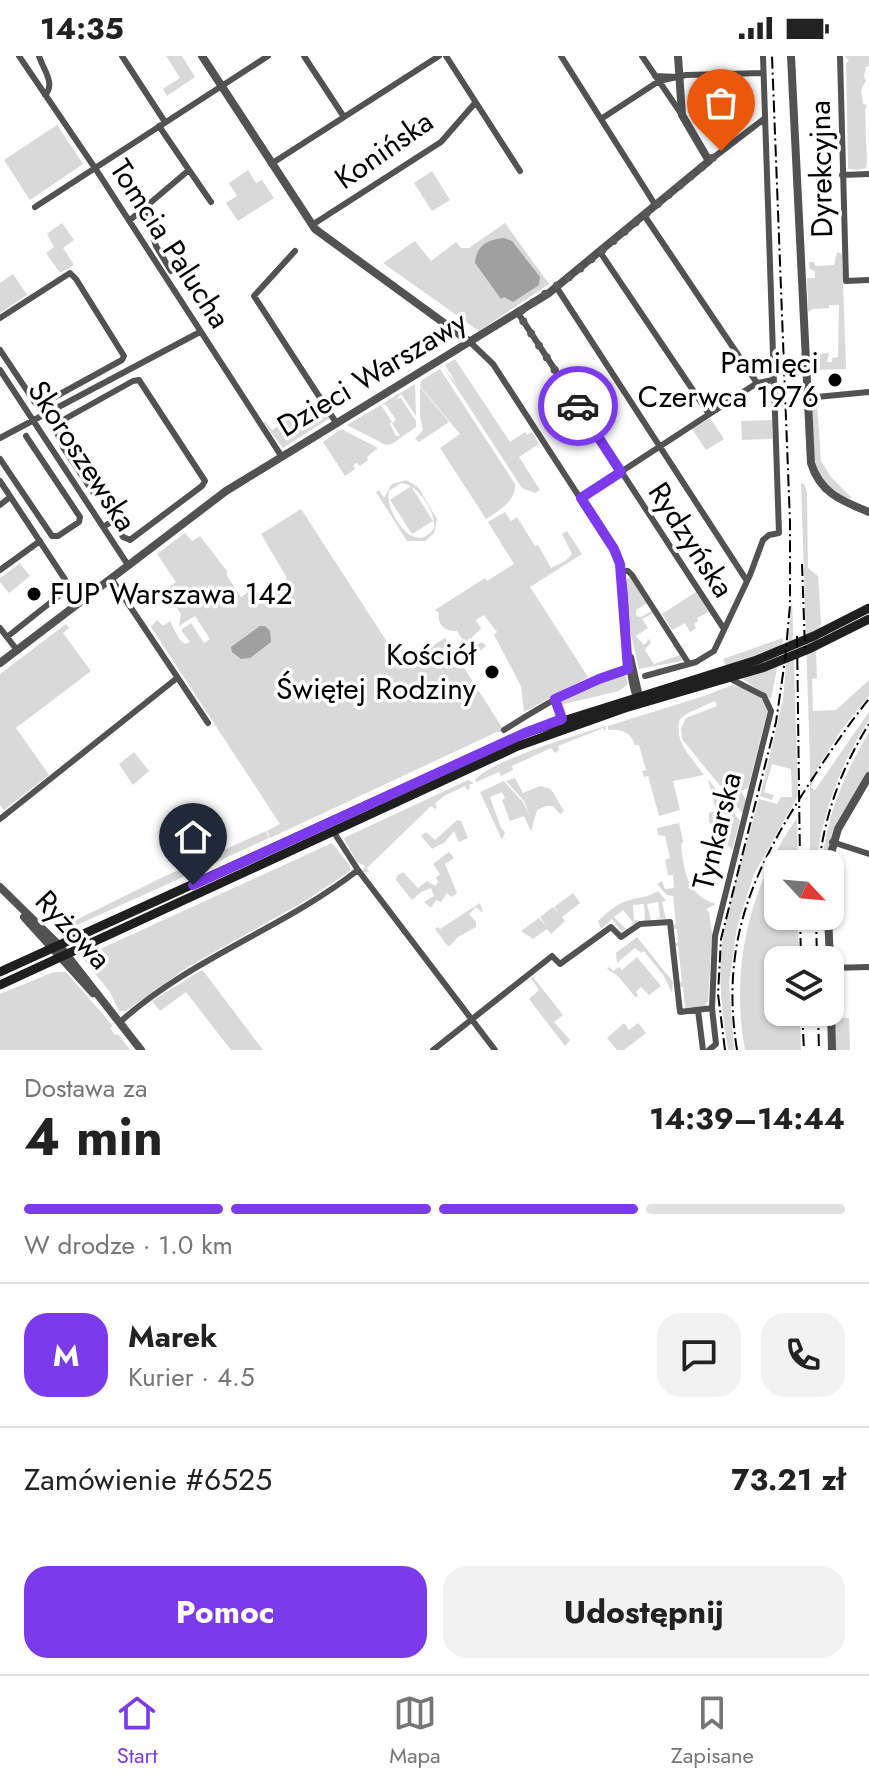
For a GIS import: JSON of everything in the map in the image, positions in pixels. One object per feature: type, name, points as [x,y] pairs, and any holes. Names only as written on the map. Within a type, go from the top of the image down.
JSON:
[{"type":"main road","points":[[719,677],[869,608]]},
{"type":"main road","points":[[331,827],[525,733],[562,719],[786,659],[869,619]]},
{"type":"main road","points":[[0,972],[58,951],[518,746],[638,699]]},
{"type":"main road","points":[[0,985],[58,951]]},
{"type":"street","name":"Tomcia Palucha","points":[[19,56],[130,220],[282,457]]},
{"type":"street","points":[[39,56],[50,84],[50,90],[45,95]]},
{"type":"street","points":[[122,56],[211,202]]},
{"type":"street","points":[[202,56],[312,225],[326,239],[470,342],[491,361],[616,553],[621,571],[628,669],[638,699]]},
{"type":"street","points":[[35,207],[268,56]]},
{"type":"street","points":[[304,56],[344,117]]},
{"type":"street","points":[[271,164],[439,56]]},
{"type":"street","points":[[446,56],[520,171]]},
{"type":"street","points":[[561,56],[656,206]]},
{"type":"street","points":[[642,56],[709,161]]},
{"type":"street","points":[[678,56],[682,115]]},
{"type":"street","points":[[645,676],[689,664],[716,648],[763,540],[779,533],[763,56]]},
{"type":"street","points":[[791,56],[811,463],[816,477],[837,498],[869,512]]},
{"type":"street","name":"Dyrekcyjna","points":[[840,56],[846,281],[869,280]]},
{"type":"street","points":[[601,119],[657,78],[763,73]]},
{"type":"street","name":"Konińska","points":[[312,225],[441,142],[475,103]]},
{"type":"street","name":"Dzieci Warszawy","points":[[0,663],[217,497],[557,288],[764,119]]},
{"type":"street","points":[[130,220],[189,170]]},
{"type":"street","points":[[842,175],[869,174]]},
{"type":"street","points":[[145,210],[156,246],[171,271]]},
{"type":"street","points":[[644,215],[757,383]]},
{"type":"street","points":[[295,251],[254,296],[337,424]]},
{"type":"street","points":[[600,252],[709,414]]},
{"type":"street","points":[[0,318],[71,274],[124,356],[122,360],[42,404],[36,404],[0,350]]},
{"type":"street","points":[[557,288],[747,581]]},
{"type":"street","name":"Rydzyńska","points":[[518,313],[724,629]]},
{"type":"street","points":[[0,438],[200,332]]},
{"type":"street","points":[[2,374],[14,371]]},
{"type":"street","name":"Skoroszewska","points":[[2,374],[128,565]]},
{"type":"street","points":[[90,377],[102,398]]},
{"type":"street","points":[[95,495],[63,447],[54,427],[57,422],[135,380],[142,382],[205,481],[130,540],[124,538],[113,521],[103,527]]},
{"type":"street","points":[[581,498],[757,383],[773,380]]},
{"type":"street","points":[[806,398],[869,392]]},
{"type":"street","points":[[0,459],[54,537],[80,519],[26,436]]},
{"type":"street","points":[[49,471],[61,464]]},
{"type":"street","points":[[0,481],[70,588],[7,637]]},
{"type":"street","points":[[77,488],[86,481]]},
{"type":"street","points":[[0,505],[10,497]]},
{"type":"street","points":[[0,570],[40,541]]},
{"type":"street","points":[[621,571],[631,573],[689,664]]},
{"type":"street","points":[[111,578],[208,723]]},
{"type":"street","points":[[0,628],[17,650]]},
{"type":"street","points":[[628,650],[638,699]]},
{"type":"street","name":"Tynkarska","points":[[707,656],[731,680],[764,696],[771,711],[717,924],[712,961],[716,1044],[708,1050]]},
{"type":"street","points":[[504,730],[555,699],[628,669]]},
{"type":"street","points":[[0,819],[177,678]]},
{"type":"street","points":[[555,699],[562,719]]},
{"type":"street","points":[[831,850],[869,776]]},
{"type":"street","points":[[331,827],[358,870],[495,1050]]},
{"type":"street","points":[[832,842],[869,854]]},
{"type":"street","points":[[120,1022],[162,988],[295,912],[358,870]]},
{"type":"street","name":"Ryżowa","points":[[3,891],[102,1000],[141,1050]]},
{"type":"street","points":[[433,1050],[552,956],[560,964],[611,927],[620,937],[640,924],[670,922],[680,1012],[712,1008]]},
{"type":"street","points":[[844,969],[869,967]]},
{"type":"street","points":[[698,1010],[708,1050]]},
{"type":"street","points":[[831,1026],[832,1050]]},
{"type":"shaded area","points":[[166,56],[182,56],[195,77],[167,96],[163,89],[180,78]]},
{"type":"shaded area","points":[[845,56],[869,56],[869,66],[864,76],[866,81],[861,90],[863,103],[867,106],[867,161],[866,168],[857,170],[848,169],[846,63],[849,61]]},
{"type":"shaded area","points":[[57,125],[83,164],[30,200],[4,160]]},
{"type":"shaded area","points":[[248,170],[256,183],[262,180],[274,198],[238,221],[226,203],[237,196],[229,183]]},
{"type":"shaded area","points":[[432,171],[450,200],[432,211],[414,183]]},
{"type":"shaded area","points":[[62,223],[74,240],[63,248],[74,265],[60,273],[46,253],[54,247],[47,234]]},
{"type":"shaded area","points":[[505,223],[549,284],[479,331],[383,263],[415,241],[431,261],[456,242],[461,248],[469,248]]},
{"type":"shaded area","points":[[504,238],[512,241],[540,277],[539,285],[513,302],[504,297],[501,299],[475,263],[484,244]]},
{"type":"shaded area","points":[[837,252],[842,254],[846,369],[814,370],[813,365],[819,354],[829,353],[827,362],[838,357],[839,305],[808,312],[807,278],[815,278],[809,262],[814,262],[815,266],[834,265]]},
{"type":"shaded area","points":[[13,274],[27,295],[0,313],[0,283]]},
{"type":"shaded area","points":[[455,359],[510,442],[525,432],[527,435],[532,432],[539,444],[519,457],[540,490],[535,493],[522,488],[443,367],[458,386],[445,365]]},
{"type":"shaded area","points":[[440,369],[515,484],[510,501],[486,519],[440,448],[460,434],[420,386],[422,380]]},
{"type":"shaded area","points":[[415,384],[416,416],[401,394],[396,399],[401,398],[416,421],[416,427],[392,444],[386,445],[347,425],[381,405],[392,422],[384,428],[390,424],[396,436],[400,436],[392,423],[396,420],[382,404]]},
{"type":"shaded area","points":[[420,387],[449,422],[419,442],[415,439],[423,430]]},
{"type":"shaded area","points":[[817,402],[821,461],[831,477],[853,499],[838,494],[828,486],[816,463],[812,408]]},
{"type":"shaded area","points":[[314,403],[322,414],[326,412],[330,418],[283,448],[265,421],[272,430]]},
{"type":"shaded area","points":[[710,418],[724,439],[706,450],[692,429]]},
{"type":"shaded area","points":[[772,420],[772,439],[742,440],[741,421]]},
{"type":"shaded area","points":[[341,429],[378,448],[360,466],[357,463],[353,465],[355,469],[345,476],[323,442]]},
{"type":"shaded area","points":[[406,480],[418,487],[437,519],[434,533],[425,541],[407,541],[376,492],[379,490],[384,498],[392,484]],"holes":[[[401,483],[419,493],[432,514],[434,528],[426,536],[418,538],[410,535],[391,509],[389,491]]]},
{"type":"shaded area","points":[[801,483],[805,485],[807,494],[808,568],[818,576],[821,623],[816,654],[817,678],[812,679],[813,711],[836,710],[869,680],[869,696],[842,729],[812,777],[815,779],[811,787],[815,790],[869,712],[869,720],[849,754],[834,789],[819,850],[810,850]]},
{"type":"shaded area","points":[[411,486],[433,521],[412,534],[390,500]]},
{"type":"shaded area","points":[[301,509],[402,665],[445,638],[505,732],[497,732],[270,838],[267,831],[280,824],[151,627],[157,620],[163,626],[170,621],[185,644],[190,642],[181,630],[191,623],[204,643],[210,639],[195,616],[179,626],[181,614],[165,590],[176,582],[157,554],[185,533],[192,541],[200,536],[227,571],[241,597],[251,590],[257,599],[287,578],[261,534]]},
{"type":"shaded area","points":[[505,512],[511,521],[517,517],[551,568],[572,554],[562,534],[567,531],[582,554],[530,587],[588,677],[524,712],[521,686],[494,635],[497,632],[484,615],[476,620],[481,629],[472,637],[477,645],[482,642],[486,646],[473,656],[457,631],[443,627],[435,610],[485,578],[487,581],[514,564],[488,522]]},
{"type":"shaded area","points":[[17,560],[30,576],[9,593],[0,578],[19,564]]},
{"type":"shaded area","points":[[630,577],[647,603],[636,610],[636,616],[653,613],[642,619],[648,628],[636,636],[644,645],[649,639],[651,642],[645,650],[654,664],[680,655],[682,661],[639,669],[629,626],[626,579]]},
{"type":"shaded area","points":[[696,592],[709,612],[697,618],[696,628],[690,632],[685,623],[672,630],[662,614]]},
{"type":"shaded area","points":[[792,597],[798,796],[768,850],[764,850],[737,927],[729,983],[734,1050],[728,1050],[720,971],[733,889],[759,799],[777,804],[781,797],[792,797],[791,769],[772,764],[764,792],[774,795],[772,800],[760,796],[783,700]]},
{"type":"shaded area","points":[[66,624],[69,628],[63,633],[91,671],[16,728],[49,775],[4,810],[0,805],[0,674]]},
{"type":"shaded area","points":[[260,626],[270,631],[271,642],[250,658],[241,659],[232,652],[231,647]]},
{"type":"shaded area","points":[[783,638],[771,699],[726,667],[723,659]]},
{"type":"shaded area","points":[[619,674],[626,676],[628,684],[619,691],[560,705],[564,698]]},
{"type":"shaded area","points":[[732,685],[754,692],[768,709],[748,788],[741,791],[746,801],[743,814],[682,739],[681,729],[686,718],[717,706],[715,701],[680,719],[681,743],[704,775],[673,781],[680,810],[659,816],[648,776],[644,777],[642,771],[646,770],[639,745],[635,745],[625,732],[608,730],[608,726]]},
{"type":"shaded area","points":[[606,726],[605,732],[603,728],[558,746],[559,750],[555,753],[551,748],[512,766],[513,770],[501,776],[499,772],[475,780],[515,757]]},
{"type":"shaded area","points":[[869,732],[869,770],[834,829],[829,850],[824,850],[838,795]]},
{"type":"shaded area","points":[[134,752],[149,771],[133,785],[119,764]]},
{"type":"shaded area","points":[[515,778],[523,793],[540,786],[551,789],[564,811],[560,814],[553,806],[537,810],[531,831],[524,816],[510,821],[502,792],[490,797],[505,832],[502,840],[480,792],[504,781],[523,802],[530,817],[524,801],[506,781]]},
{"type":"shaded area","points":[[708,779],[740,821],[732,850],[709,822],[709,813],[716,811]]},
{"type":"shaded area","points":[[468,780],[474,783],[469,785],[470,789],[467,790],[465,786],[435,803],[435,809],[431,806],[367,868],[369,872],[362,872],[365,866],[357,862],[344,839],[346,837]]},
{"type":"shaded area","points":[[797,818],[798,850],[777,850]]},
{"type":"shaded area","points":[[457,820],[461,821],[468,838],[459,842],[454,831],[445,842],[432,849],[421,836],[426,832],[435,840]]},
{"type":"shaded area","points":[[679,823],[689,881],[699,895],[716,904],[706,909],[712,933],[708,1001],[704,1006],[685,1008],[683,987],[679,987],[682,982],[678,946],[675,946],[678,942],[677,929],[673,929],[676,924],[673,896],[667,895],[657,884],[662,881],[665,889],[674,888],[673,875],[668,875],[665,860],[670,858],[665,836],[658,835],[657,828]]},
{"type":"shaded area","points":[[266,831],[269,838],[66,930],[60,928],[161,878]]},
{"type":"shaded area","points":[[332,843],[350,866],[350,871],[305,901],[186,968],[126,1011],[119,1011],[110,992],[85,961],[87,955]]},
{"type":"shaded area","points":[[449,852],[454,858],[445,864],[457,893],[452,897],[447,893],[441,902],[436,900],[431,908],[424,902],[434,896],[431,888],[412,900],[396,880],[397,876],[403,872],[418,888],[427,881],[436,886],[436,878],[440,874],[433,864]]},
{"type":"shaded area","points":[[764,878],[764,930],[798,930],[799,946],[764,946],[764,1026],[800,1026],[801,1050],[745,1050],[740,989],[742,958],[755,900]]},
{"type":"shaded area","points":[[658,891],[666,901],[662,902],[666,919],[656,918],[660,917],[658,902],[647,904],[651,921],[642,921],[645,919],[644,904],[633,905],[637,923],[630,925],[633,922],[623,910],[614,917],[626,929],[619,933],[621,931],[612,919],[601,929],[598,921],[615,907]]},
{"type":"shaded area","points":[[573,893],[580,903],[562,917],[565,921],[551,934],[547,929],[533,939],[521,931],[539,918],[546,926],[540,917],[553,907],[560,915],[554,907]]},
{"type":"shaded area","points":[[480,903],[483,913],[476,907],[469,914],[476,927],[458,937],[450,946],[447,945],[435,929],[440,929]]},
{"type":"shaded area","points":[[637,937],[673,982],[672,993],[664,976],[644,951],[641,953],[635,948],[617,963],[616,953]]},
{"type":"shaded area","points":[[637,957],[661,986],[649,995],[641,987],[636,992],[636,998],[618,976],[607,969],[609,967],[613,971],[619,967],[622,970]]},
{"type":"shaded area","points":[[202,970],[263,1050],[231,1050],[186,992],[160,1011],[152,1001]]},
{"type":"shaded area","points":[[54,972],[66,972],[130,1050],[0,1050],[0,994]]},
{"type":"shaded area","points":[[533,977],[563,1015],[554,1022],[570,1040],[565,1046],[529,999],[539,990]]},
{"type":"shaded area","points":[[844,1018],[849,1018],[850,1050],[835,1050],[834,1026],[844,1026]]},
{"type":"shaded area","points":[[624,1023],[629,1030],[638,1023],[646,1033],[624,1050],[617,1050],[607,1038]]},
{"type":"railway","points":[[725,1050],[718,994],[721,939],[776,722],[790,605],[790,522],[772,56]]},
{"type":"railway","points":[[802,564],[805,648]]},
{"type":"railway","points":[[797,636],[800,850]]},
{"type":"railway","points":[[737,1050],[733,976],[745,910],[771,848],[789,816],[869,699]]},
{"type":"railway","points":[[822,850],[836,791],[869,724]]},
{"type":"railway","points":[[800,930],[801,946]]},
{"type":"railway","points":[[816,930],[817,946]]},
{"type":"railway","points":[[803,1026],[804,1050]]},
{"type":"railway","points":[[818,1026],[819,1050]]},
{"type":"way so far","points":[[578,406],[518,313],[575,273],[721,151]]},
{"type":"place","name":"Pamięci Czerwca 1976","points":[[835,380]]},
{"type":"place","name":"FUP Warszawa 142","points":[[34,594]]},
{"type":"place","name":"Kościół Świętej Rodziny","points":[[492,672]]},
{"type":"route","points":[[193,885],[525,733],[562,719],[555,699],[628,669],[620,564],[614,549],[581,498],[621,472],[578,406]]}]
